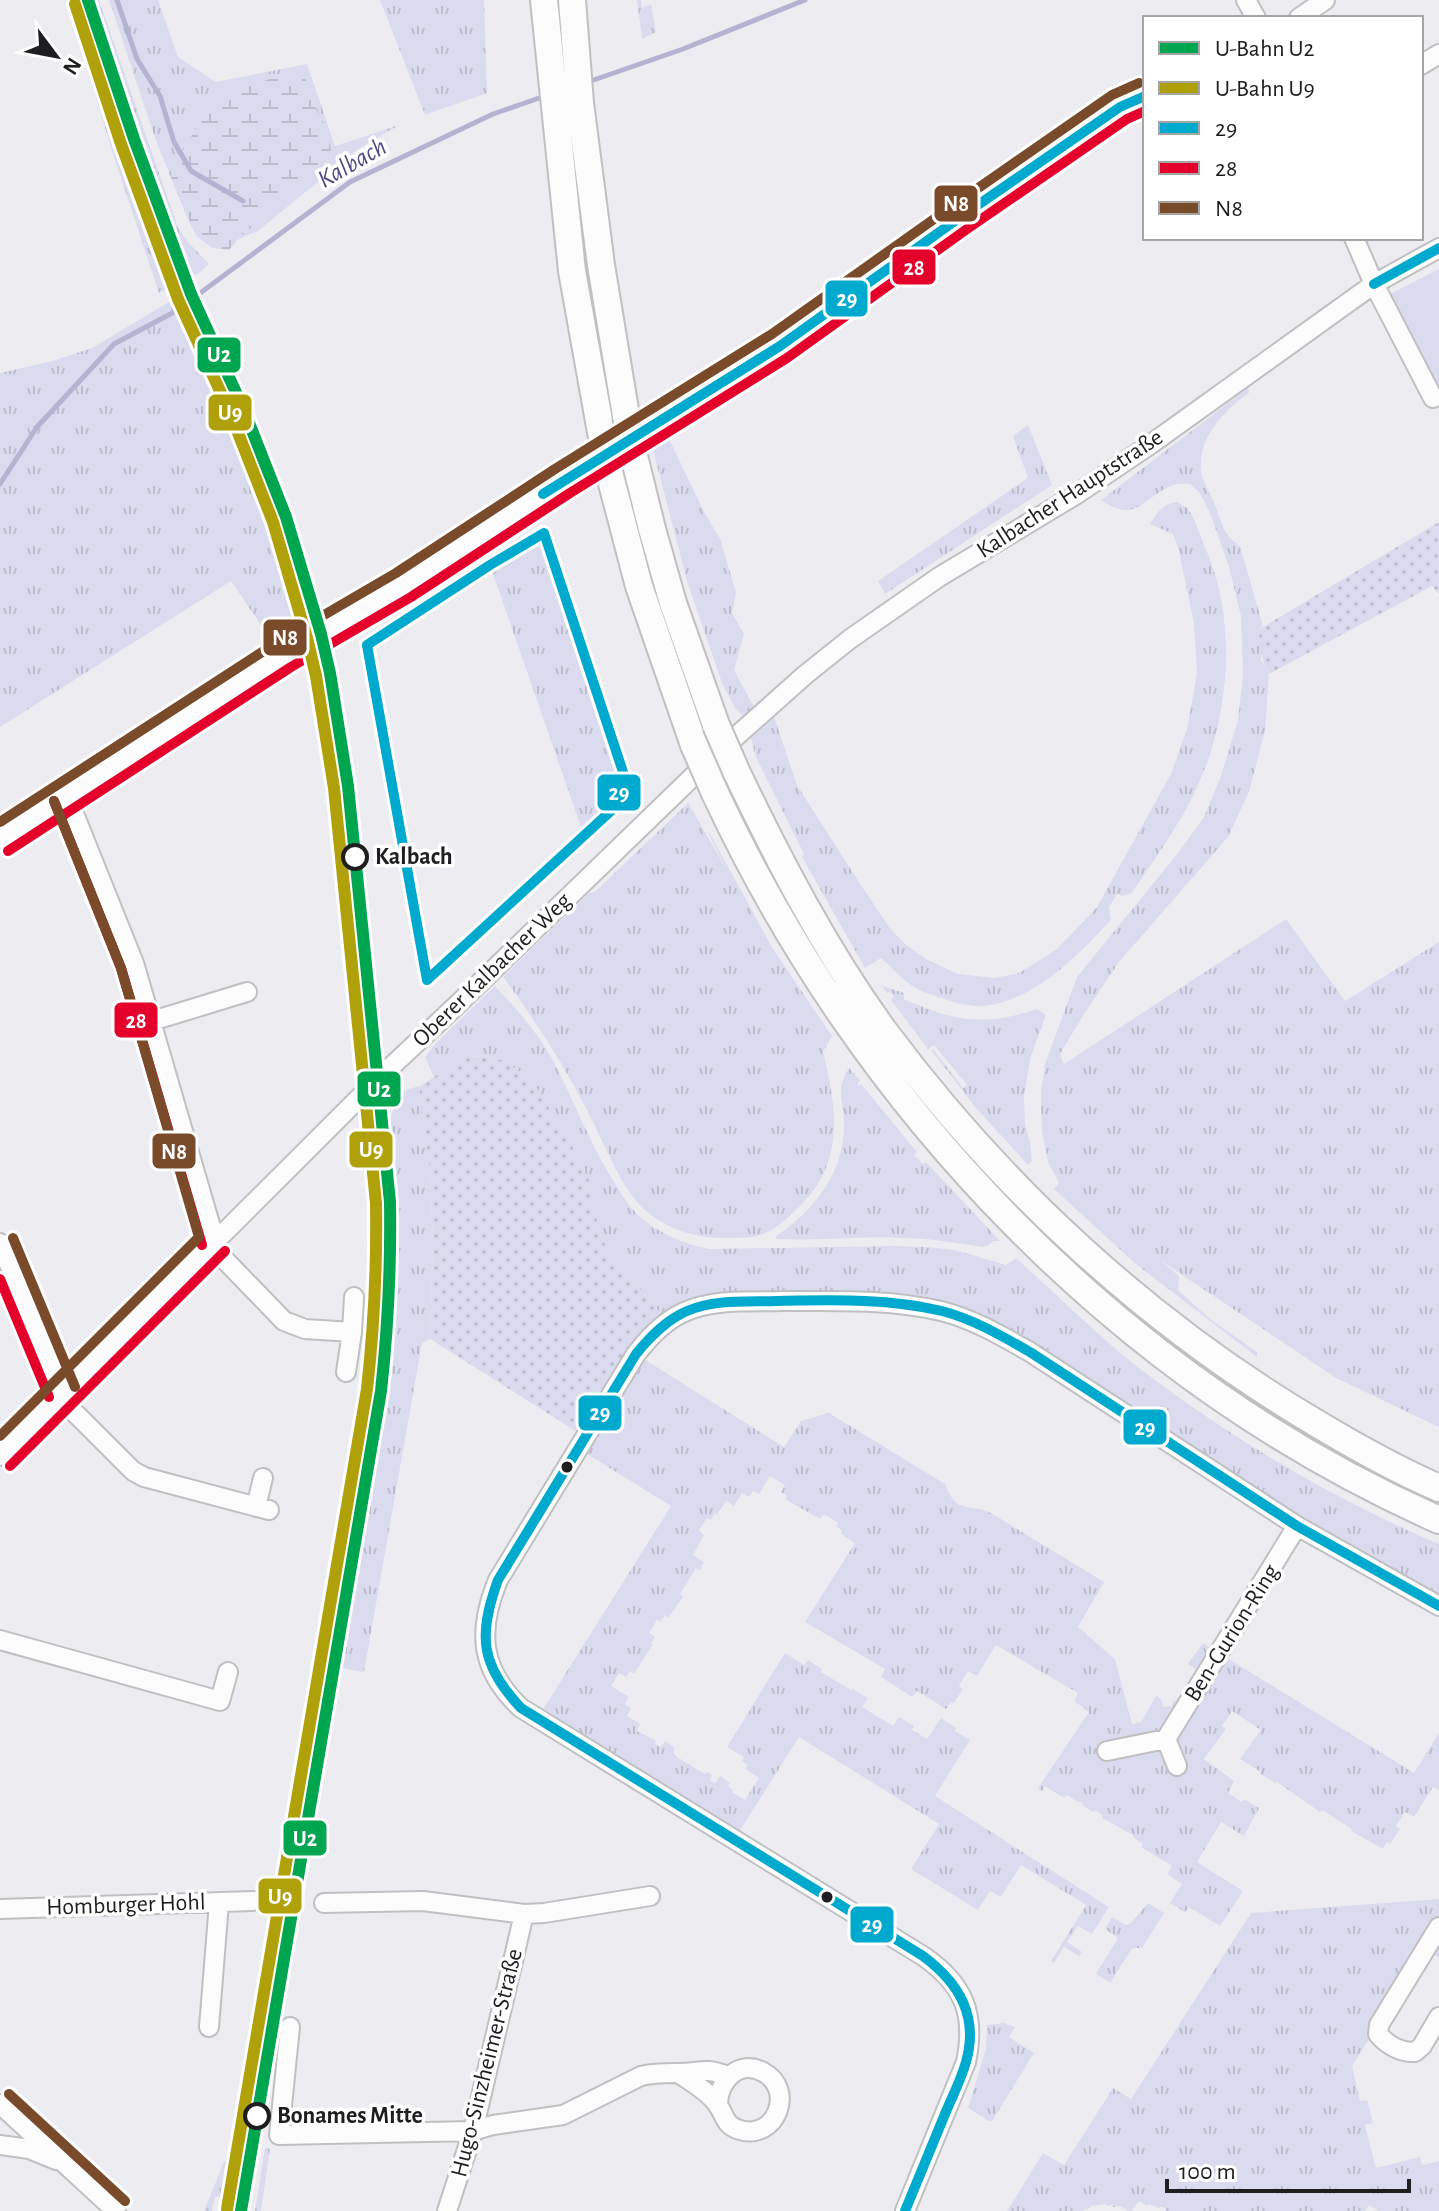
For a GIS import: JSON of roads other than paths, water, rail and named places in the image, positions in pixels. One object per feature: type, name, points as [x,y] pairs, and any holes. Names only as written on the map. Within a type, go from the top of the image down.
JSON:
[{"type":"highway","points":[[544,0],[572,271],[609,472],[643,599],[704,751],[715,793],[778,916],[865,1049],[944,1150],[1098,1303],[1191,1376],[1256,1420],[1330,1465],[1439,1520]]},
{"type":"highway","points":[[572,0],[580,103],[601,265],[626,416],[652,529],[673,603],[716,725],[775,853],[811,918],[883,1029],[969,1136],[1031,1203],[1123,1286],[1207,1352],[1269,1395],[1346,1441],[1439,1488]]},
{"type":"street","points":[[1302,16],[1325,0]]},
{"type":"street","points":[[0,839],[284,655],[365,609],[562,481],[780,346],[1120,107],[1143,97]]},
{"type":"street","points":[[1355,240],[1433,398]]},
{"type":"street","name":"Kalbacher Hauptstraße","points":[[704,751],[770,705],[850,639],[939,577],[1077,494],[1374,284],[1439,248]]},
{"type":"street","name":"Oberer Kalbacher Weg","points":[[0,1456],[379,1078],[460,1002],[704,751]]},
{"type":"street","points":[[67,796],[134,963],[222,1257],[284,1321],[305,1329],[352,1332]]},
{"type":"street","points":[[152,1021],[247,992]]},
{"type":"street","points":[[0,1243],[70,1408],[133,1471],[144,1477],[262,1508],[263,1478]]},
{"type":"street","points":[[346,1372],[354,1297]]},
{"type":"street","points":[[905,2211],[959,2082],[970,2041],[969,2020],[954,1982],[923,1956],[521,1708],[498,1684],[491,1667],[485,1626],[489,1601],[498,1580],[636,1354],[649,1338],[667,1321],[691,1309],[724,1302],[894,1303],[943,1312],[984,1327],[1030,1352],[1297,1526],[1439,1606]]},
{"type":"street","name":"Ben-Gurion-Ring","points":[[1166,1739],[1297,1526]]},
{"type":"street","points":[[0,1640],[220,1701],[228,1672]]},
{"type":"street","points":[[1107,1751],[1166,1739],[1177,1766]]},
{"type":"street","points":[[324,1903],[423,1901],[524,1914],[650,1896]]},
{"type":"street","name":"Homburger Hohl","points":[[0,1909],[253,1901]]},
{"type":"street","points":[[209,2027],[219,1903]]},
{"type":"street","name":"Hugo-Sinzheimer-Straße","points":[[447,2211],[473,2131],[524,1914]]},
{"type":"street","points":[[1439,1927],[1432,1954],[1379,2025],[1378,2034],[1405,2053],[1415,2052],[1439,2017]]},
{"type":"street","points":[[290,2027],[279,2135],[473,2131],[493,2125],[563,2115],[641,2076],[711,2070],[728,2076]]},
{"type":"street","points":[[748,2068],[769,2075],[777,2084],[781,2096],[776,2118],[763,2129],[743,2131],[732,2127],[723,2118],[718,2104],[718,2093],[728,2076],[748,2068]]},
{"type":"street","points":[[678,2073],[718,2104]]},
{"type":"street","points":[[0,2104],[116,2211]]},
{"type":"street","points":[[0,2145],[29,2149],[62,2162]]},
{"type":"waterway","points":[[117,0],[137,59],[160,96],[174,142],[191,171],[243,201]]},
{"type":"waterway","name":"Kalbach","points":[[585,83],[683,49],[805,0]]},
{"type":"waterway","name":"Kalbach","points":[[0,484],[37,427],[114,344],[176,311],[350,182],[493,114],[545,96]]},
{"type":"metro line","name":"U2","points":[[88,0],[134,139],[191,294],[244,410],[286,517],[321,634],[348,786],[390,1202],[386,1344],[381,1391],[241,2211]]},
{"type":"metro line","name":"U9","points":[[75,4],[121,144],[178,299],[231,415],[273,522],[307,638],[334,788],[376,1203],[372,1342],[367,1389],[227,2209]]},
{"type":"place","name":"Kalbach","points":[[355,857]]},
{"type":"place","name":"Bonames Mitte","points":[[257,2116]]}]
